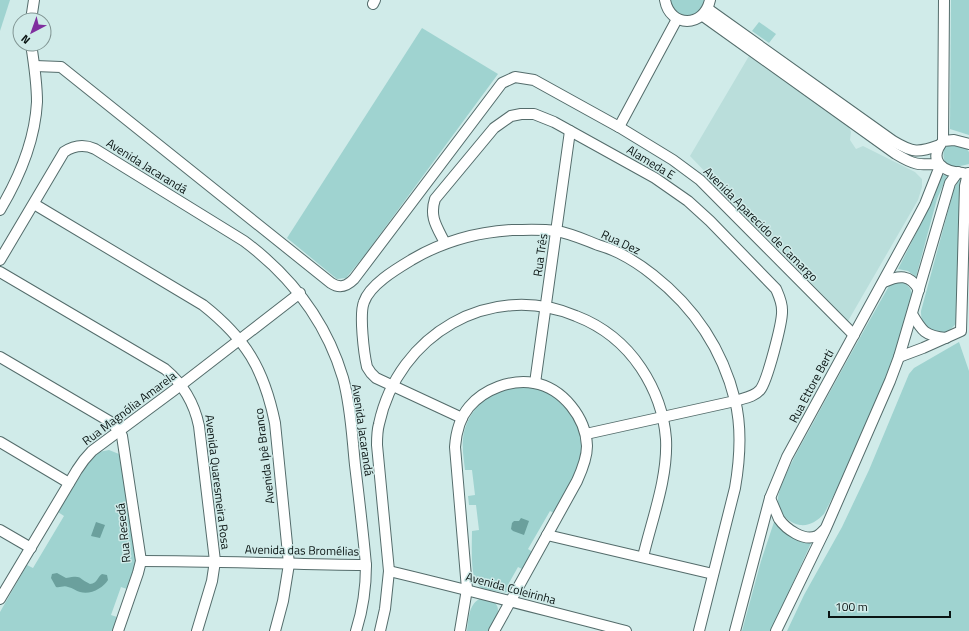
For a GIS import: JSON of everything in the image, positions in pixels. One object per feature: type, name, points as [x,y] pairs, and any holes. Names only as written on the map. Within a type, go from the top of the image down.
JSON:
[{"type":"street","points":[[32,12],[34,0]]},
{"type":"street","points":[[666,0],[666,6],[670,14],[677,19],[686,21],[695,20],[707,8]]},
{"type":"street","name":"Rua Ettore Berti","points":[[735,631],[770,498],[787,458],[884,282],[925,204],[939,165],[937,152],[941,143],[944,0]]},
{"type":"street","points":[[707,8],[906,149],[923,151],[941,143],[954,140],[969,144]]},
{"type":"street","points":[[707,8],[896,154],[909,162],[918,165],[939,165],[946,170],[965,173]]},
{"type":"street","points":[[619,127],[677,19]]},
{"type":"street","points":[[0,210],[17,178],[33,130],[37,103],[35,66],[32,52]]},
{"type":"street","name":"Avenida Aparecido de Camargo","points":[[35,66],[61,67],[331,283],[338,286],[349,284],[354,279],[502,84],[515,77],[534,80],[619,127],[673,160],[700,180],[854,335]]},
{"type":"street","name":"Alameda E","points":[[445,242],[433,217],[433,206],[436,199],[494,128],[511,116],[534,114],[554,122],[655,178],[688,201],[710,221],[776,289],[782,303],[782,311],[765,382],[757,393],[735,400],[586,434]]},
{"type":"street","name":"Rua Três","points":[[535,383],[570,131]]},
{"type":"street","name":"Avenida Jacarandá","points":[[34,204],[64,152],[70,148],[79,146],[90,147],[244,241],[264,256],[300,293],[317,319],[332,349],[343,378],[349,409],[366,565],[366,586],[363,608],[356,631]]},
{"type":"street","points":[[776,631],[825,530],[899,357],[950,183],[965,173]]},
{"type":"street","points":[[899,357],[961,331],[965,173]]},
{"type":"street","points":[[0,260],[34,204]]},
{"type":"street","name":"Avenida Ipê Branco","points":[[34,204],[203,305],[222,320],[240,340],[252,358],[263,379],[270,400],[275,423],[289,564],[284,601],[275,631]]},
{"type":"street","name":"Rua Dez","points":[[393,385],[376,378],[371,373],[366,361],[361,313],[363,302],[372,289],[395,270],[445,242],[496,231],[557,231],[619,253],[640,265],[666,285],[686,304],[711,339],[725,369],[735,400],[739,432],[739,468],[735,488],[699,631]]},
{"type":"street","name":"Avenida Quaresmeira Rosa","points":[[0,272],[165,368],[181,385],[193,404],[199,426],[215,561],[209,594],[197,631]]},
{"type":"street","points":[[884,282],[895,277],[907,278],[915,284],[919,290]]},
{"type":"street","name":"Rua Magnólia Amarela","points":[[0,599],[69,483],[84,460],[92,451],[181,385],[300,293]]},
{"type":"street","points":[[380,631],[385,609],[390,572],[377,445],[379,425],[387,398],[404,366],[419,348],[436,332],[456,320],[478,312],[500,306],[523,304],[567,312],[587,320],[605,331],[621,344],[636,360],[656,397],[663,417],[666,438],[666,459],[663,480],[642,557]]},
{"type":"street","points":[[912,314],[918,324],[932,337],[946,338]]},
{"type":"street","points":[[0,357],[109,421],[119,430]]},
{"type":"street","points":[[460,631],[467,589],[455,447],[456,436],[462,418],[469,407],[486,392],[511,383],[535,383],[552,390],[564,398],[573,408],[581,421],[586,434],[586,459],[582,470],[494,631]]},
{"type":"street","points":[[393,385],[462,418]]},
{"type":"street","name":"Rua Resedá","points":[[118,631],[141,561],[124,447],[119,430]]},
{"type":"street","points":[[0,442],[69,483]]},
{"type":"street","points":[[770,498],[779,518],[792,532],[803,536],[816,537],[825,530]]},
{"type":"street","points":[[0,530],[31,548]]},
{"type":"street","points":[[547,535],[713,574]]},
{"type":"street","name":"Avenida das Bromélias","points":[[141,561],[215,561],[366,565]]},
{"type":"street","name":"Avenida Coleirinha","points":[[390,572],[467,589],[509,602],[626,631]]},
{"type":"shaded area","points":[[0,0],[10,0],[0,31]]},
{"type":"shaded area","points":[[669,0],[706,0],[705,8],[691,18],[675,14]]},
{"type":"shaded area","points":[[951,0],[969,0],[969,135],[950,129]]},
{"type":"shaded area","points":[[759,22],[776,34],[769,43],[752,31]]},
{"type":"shaded area","points":[[422,28],[498,74],[364,256],[346,278],[337,279],[287,238]]},
{"type":"shaded area","points":[[749,56],[849,127],[851,132],[850,140],[856,149],[863,146],[915,172],[922,179],[922,187],[918,200],[848,321],[690,156]]},
{"type":"shaded area","points":[[950,144],[966,148],[969,152],[969,164],[953,166],[946,163],[944,160],[944,148]]},
{"type":"shaded area","points":[[941,174],[947,176],[937,199],[916,277],[908,271],[898,269],[934,198]]},
{"type":"shaded area","points":[[960,178],[958,320],[953,327],[941,333],[929,330],[922,319],[921,311],[954,189]]},
{"type":"shaded area","points":[[900,282],[909,287],[912,297],[893,361],[849,465],[824,514],[810,524],[796,524],[788,520],[780,510],[778,502],[781,486],[797,452],[889,286]]},
{"type":"shaded area","points":[[959,342],[969,371],[969,631],[787,631],[804,595],[842,527],[869,470],[909,374],[914,368]]},
{"type":"shaded area","points":[[519,386],[539,388],[558,397],[582,430],[583,461],[556,514],[550,511],[528,549],[534,553],[524,570],[518,567],[509,583],[515,586],[508,592],[504,592],[487,590],[478,585],[475,581],[472,560],[472,531],[479,530],[476,505],[469,505],[468,496],[475,495],[472,470],[465,470],[463,439],[470,417],[479,404],[498,391],[505,388]]},
{"type":"shaded area","points":[[109,450],[119,454],[123,458],[137,561],[127,589],[121,587],[111,615],[117,617],[112,631],[0,631],[0,612],[27,565],[33,568],[64,516],[58,512],[87,465],[99,452]]},
{"type":"shaded area","points":[[521,518],[529,521],[524,535],[511,529],[512,523],[514,521],[519,521]]},
{"type":"shaded area","points":[[775,519],[786,533],[795,539],[812,541],[771,631],[742,631],[761,561]]},
{"type":"shaded area","points":[[96,522],[105,525],[100,538],[91,536]]},
{"type":"shaded area","points":[[57,573],[66,578],[78,577],[90,584],[95,582],[102,574],[107,575],[108,580],[103,586],[96,590],[84,593],[66,586],[56,587],[51,578],[52,574]]},
{"type":"shaded area","points":[[482,598],[490,600],[497,606],[498,610],[496,620],[490,631],[467,631],[472,607],[477,600]]}]
